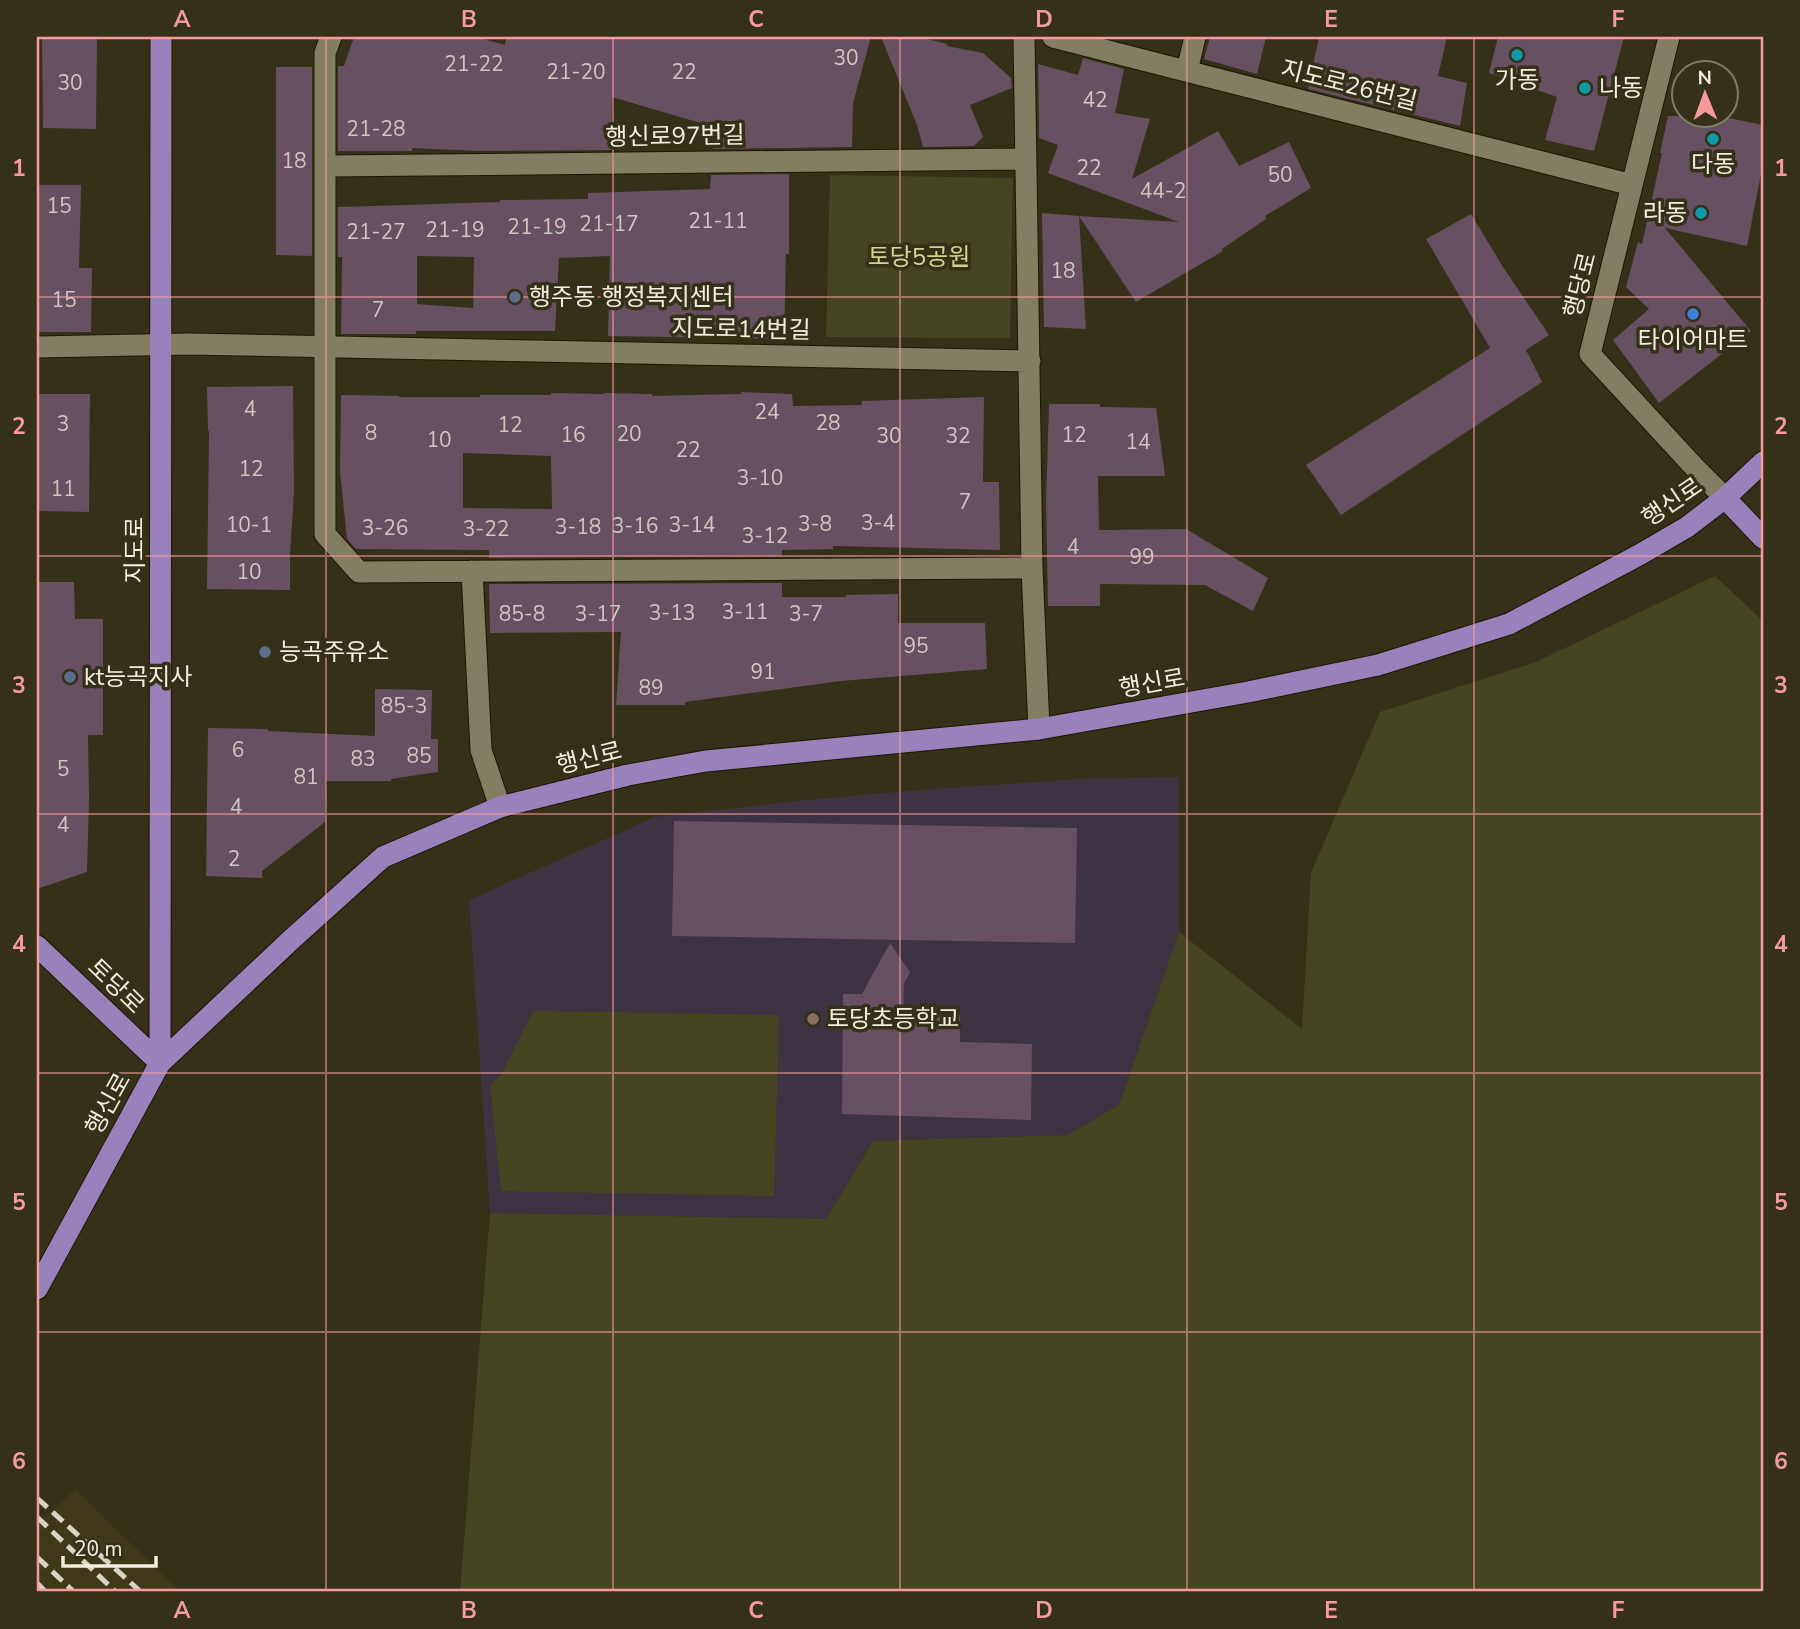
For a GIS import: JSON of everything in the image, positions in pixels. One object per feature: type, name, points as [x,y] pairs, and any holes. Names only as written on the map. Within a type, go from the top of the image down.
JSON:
[{"type":"main road","name":"지도로","points":[[160,1063],[162,37]]},
{"type":"main road","name":"행신로","points":[[37,1289],[160,1063],[383,857],[500,807],[628,775],[706,761],[1039,729],[1248,692],[1378,665],[1509,624],[1687,527],[1725,498],[1763,463]]},
{"type":"main road","points":[[1725,498],[1763,538]]},
{"type":"main road","name":"토당로","points":[[37,946],[160,1063]]},
{"type":"street","points":[[331,37],[325,53],[326,534],[359,572],[1032,568]]},
{"type":"street","points":[[1024,37],[1032,568],[1039,729]]},
{"type":"street","name":"지도로26번길","points":[[1053,37],[1632,185]]},
{"type":"street","points":[[1187,71],[1195,37]]},
{"type":"street","name":"행당로","points":[[1669,37],[1590,354],[1725,498]]},
{"type":"street","name":"행신로97번길","points":[[325,166],[1026,159]]},
{"type":"street","name":"지도로14번길","points":[[37,347],[162,344],[1030,361]]},
{"type":"street","points":[[472,571],[481,750],[500,807]]},
{"type":"shaded area","name":"토당초등학교","points":[[1179,777],[1179,932],[1119,1105],[1067,1135],[873,1141],[826,1219],[490,1213],[469,900],[655,817],[932,789],[1079,779]]},
{"type":"shaded area","points":[[76,1489],[181,1592],[37,1592],[37,1524]]},
{"type":"green space","name":"토당5공원","points":[[830,175],[1013,178],[1010,338],[826,337]]},
{"type":"green space","points":[[1715,576],[1763,621],[1763,1592],[460,1592],[490,1213],[826,1219],[873,1141],[1067,1135],[1119,1105],[1179,932],[1302,1029],[1311,873],[1380,712],[1536,662]]},
{"type":"green space","points":[[533,1011],[779,1015],[774,1196],[501,1191],[490,1085],[501,1075]]},
{"type":"building","points":[[42,37],[97,37],[96,129],[43,128]]},
{"type":"building","points":[[354,37],[477,37],[505,45],[506,37],[871,37],[853,103],[852,147],[713,149],[714,127],[612,97],[611,150],[480,151],[412,148],[412,151],[338,151],[338,66],[344,66]]},
{"type":"building","points":[[881,37],[919,37],[983,53],[1011,78],[1012,88],[970,105],[983,137],[974,146],[923,147],[917,125]]},
{"type":"building","points":[[1210,37],[1266,37],[1257,74],[1204,59]]},
{"type":"building","points":[[1319,37],[1447,37],[1438,76],[1467,83],[1460,126],[1308,89]]},
{"type":"building","name":"나동","points":[[1498,37],[1624,37],[1594,151],[1545,140],[1557,97],[1489,73]]},
{"type":"building","points":[[1083,58],[1124,69],[1115,113],[1150,119],[1132,179],[1218,131],[1239,166],[1289,142],[1311,188],[1265,216],[1266,219],[1222,249],[1223,251],[1136,302],[1079,216],[1179,222],[1048,173],[1058,145],[1039,138],[1038,64],[1078,75]]},
{"type":"building","points":[[276,67],[312,67],[312,256],[276,255]]},
{"type":"building","points":[[1668,116],[1671,116],[1671,130],[1741,130],[1741,120],[1763,125],[1763,174],[1747,246],[1665,228],[1751,331],[1659,403],[1613,340],[1649,309],[1626,287],[1638,242],[1642,244]]},
{"type":"building","points":[[789,174],[789,254],[786,254],[784,339],[608,336],[610,256],[559,258],[555,331],[341,334],[342,257],[338,257],[338,207],[588,199],[588,193],[710,189],[711,175]],"holes":[[[417,256],[474,257],[473,308],[417,304]]]},
{"type":"building","points":[[37,185],[81,185],[79,268],[92,268],[91,332],[37,332]]},
{"type":"building","points":[[1042,213],[1079,216],[1086,329],[1044,327]]},
{"type":"building","points":[[1471,214],[1549,335],[1526,350],[1542,382],[1341,515],[1306,465],[1490,348],[1426,239]]},
{"type":"building","points":[[293,386],[294,492],[290,590],[207,589],[207,387]]},
{"type":"building","points":[[551,393],[652,396],[792,394],[793,406],[862,405],[862,401],[984,397],[983,482],[999,482],[1000,550],[833,546],[833,549],[782,550],[782,556],[489,558],[489,550],[356,549],[347,539],[340,472],[341,395],[480,397]],"holes":[[[463,453],[551,456],[552,509],[463,508]]]},
{"type":"building","points":[[37,394],[90,394],[89,512],[37,511]]},
{"type":"building","points":[[1049,404],[1156,408],[1165,476],[1096,476],[1099,530],[1186,529],[1268,578],[1253,611],[1205,585],[1100,584],[1100,606],[1048,606],[1046,500]]},
{"type":"building","points":[[37,582],[74,582],[75,619],[103,619],[103,735],[88,735],[87,872],[37,889]]},
{"type":"building","points":[[782,583],[782,597],[898,594],[898,623],[985,623],[987,669],[841,681],[685,702],[685,705],[616,705],[621,632],[490,633],[489,584]]},
{"type":"building","points":[[375,689],[432,690],[431,739],[438,739],[438,772],[391,781],[326,781],[325,822],[262,871],[262,878],[206,876],[208,728],[375,736]]},
{"type":"building","points":[[674,821],[1077,828],[1075,943],[672,936]]},
{"type":"building","points":[[890,943],[910,972],[904,984],[903,1013],[960,1015],[960,1042],[1032,1044],[1031,1120],[842,1114],[843,994],[862,994]]},
{"type":"railway","points":[[37,1498],[141,1592]]},
{"type":"railway","points":[[37,1517],[116,1592]]},
{"type":"railway","points":[[37,1557],[74,1592]]},
{"type":"railway","points":[[37,1583],[46,1592]]},
{"type":"place","name":"가동","points":[[1517,55]]},
{"type":"place","name":"나동","points":[[1585,88]]},
{"type":"place","name":"다동","points":[[1713,139]]},
{"type":"place","name":"라동","points":[[1701,213]]},
{"type":"place","name":"행주동 행정복지센터","points":[[515,297]]},
{"type":"place","name":"타이어마트","points":[[1693,314]]},
{"type":"place","name":"능곡주유소","points":[[265,652]]},
{"type":"place","name":"kt능곡지사","points":[[70,677]]},
{"type":"place","name":"토당초등학교","points":[[813,1019]]}]
